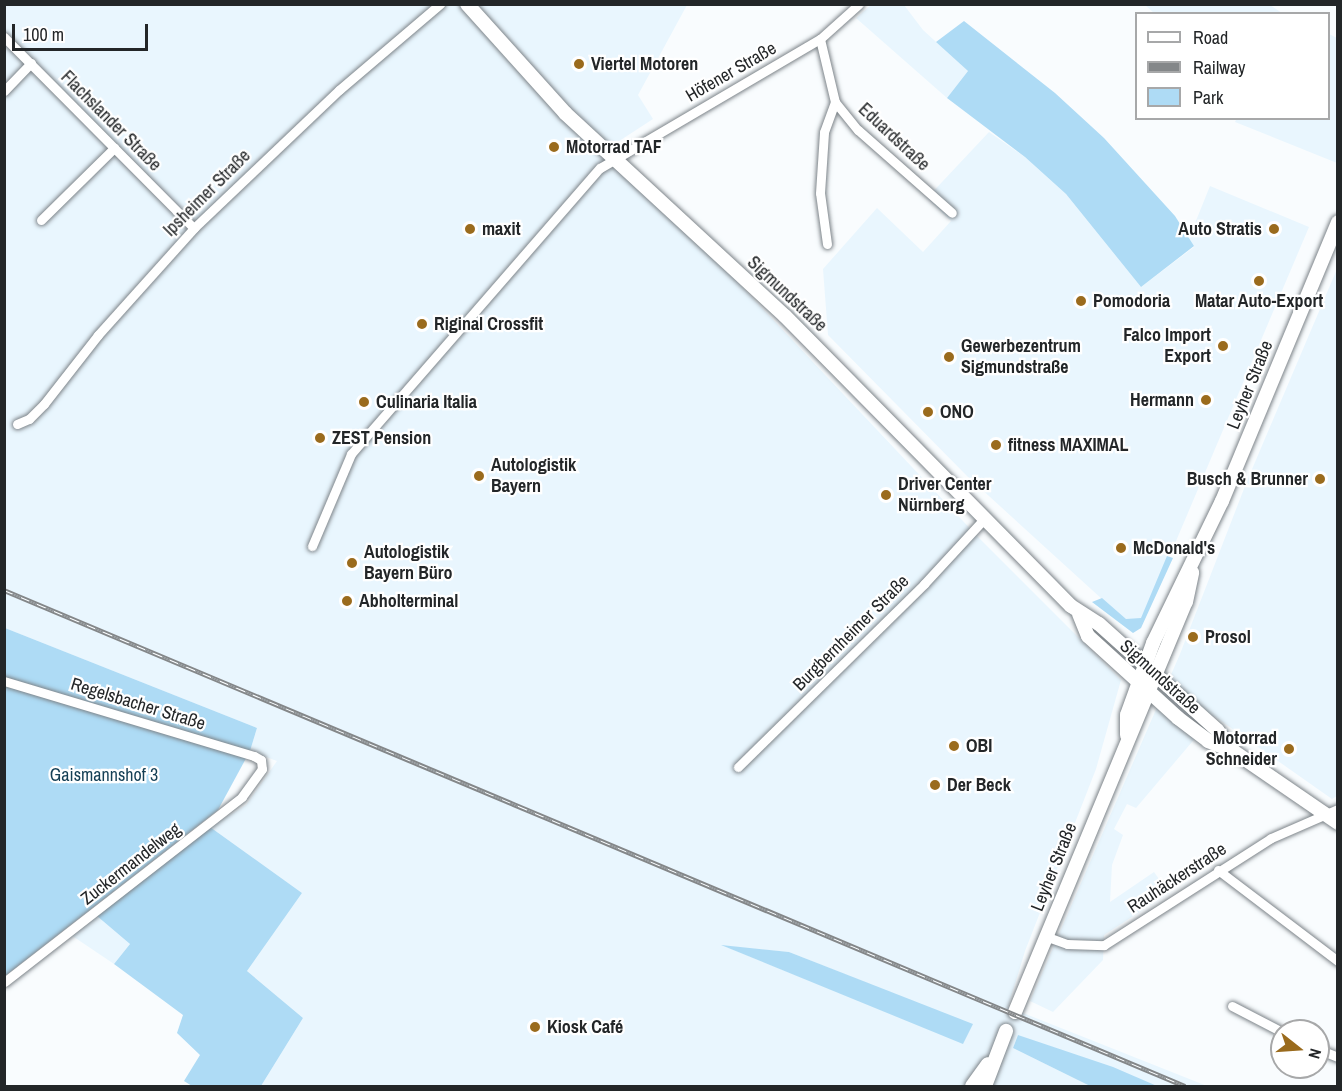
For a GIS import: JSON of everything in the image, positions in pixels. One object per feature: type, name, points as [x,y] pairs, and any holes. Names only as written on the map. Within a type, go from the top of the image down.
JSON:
[{"type":"main road","name":"Sigmundstraße","points":[[467,4],[530,77],[613,158],[818,349],[1079,614],[1099,624],[1217,730],[1233,751]]},
{"type":"main road","name":"Leyher Straße","points":[[1127,735],[1127,715],[1144,665],[1172,598],[1194,562],[1338,222]]},
{"type":"main road","name":"Leyher Straße","points":[[1015,1012],[1127,735],[1149,692],[1186,602],[1194,562]]},
{"type":"main road","name":"Sigmundstraße","points":[[1079,614],[1089,636],[1149,692],[1208,741],[1233,751],[1338,823]]},
{"type":"main road","points":[[972,1086],[1004,1038],[985,1086]]},
{"type":"street","name":"Ipsheimer Straße","points":[[17,424],[29,419],[44,404],[104,328],[194,228],[339,90],[440,4]]},
{"type":"street","name":"Höfener Straße","points":[[312,546],[351,454],[593,175],[613,158],[820,39],[859,4]]},
{"type":"street","name":"Flachslander Straße","points":[[4,37],[194,228]]},
{"type":"street","name":"Eduardstraße","points":[[820,39],[835,102],[858,130],[952,213]]},
{"type":"street","points":[[4,91],[31,63]]},
{"type":"street","points":[[827,244],[820,193],[824,132],[835,102]]},
{"type":"street","points":[[41,220],[114,148]]},
{"type":"street","name":"Burgbernheimer Straße","points":[[738,767],[924,584],[984,519]]},
{"type":"street","name":"Regelsbacher Straße","points":[[4,681],[261,760]]},
{"type":"street","name":"Zuckermandelweg","points":[[4,982],[242,797],[262,769],[261,760]]},
{"type":"street","name":"Rauhäckerstraße","points":[[1045,936],[1067,944],[1104,945],[1218,870],[1291,827],[1338,809]]},
{"type":"street","points":[[1218,870],[1338,961]]},
{"type":"street","points":[[1232,1006],[1270,1026]]},
{"type":"shaded area","points":[[4,5],[687,5],[638,95],[653,119],[610,147],[979,538],[1121,680],[1096,769],[1025,951],[1008,1007],[1207,1086],[1157,1086],[1018,1035],[1013,1048],[1090,1086],[261,1086],[303,1018],[247,971],[302,893],[210,827],[246,805],[277,761],[250,751],[257,728],[5,628]],"holes":[[[724,946],[789,952],[972,1025],[963,1043]]]},
{"type":"shaded area","points":[[871,5],[904,5],[923,30],[968,71],[947,98],[856,18]]},
{"type":"shaded area","points":[[1145,5],[1270,5],[1280,12],[1153,12]]},
{"type":"shaded area","points":[[1330,34],[1337,38],[1337,163],[1235,122],[1236,120],[1330,120]]},
{"type":"shaded area","points":[[989,132],[1025,157],[1066,194],[1141,287],[1194,247],[1189,238],[1210,186],[1309,227],[1143,619],[1125,620],[967,476],[828,335],[823,269],[877,208],[923,252],[951,221],[927,198]]},
{"type":"shaded area","points":[[1337,269],[1337,796],[1332,799],[1214,716],[1136,808],[1127,804],[1114,829],[1123,835],[1112,865],[1110,902],[1154,872],[1169,893],[1104,935],[1103,960],[1053,1012],[1030,1001],[1180,654],[1247,481]]},
{"type":"shaded area","points":[[97,916],[130,944],[114,964],[71,935]]},
{"type":"green space","points":[[964,21],[1055,93],[1104,138],[1175,216],[1194,246],[1141,287],[1066,194],[1025,157],[947,98],[968,71],[936,42]]},
{"type":"green space","points":[[1167,556],[1173,558],[1141,628],[1133,633],[1092,602],[1102,598],[1126,619],[1141,618]]},
{"type":"green space","name":"Gaismannshof 3","points":[[5,628],[257,728],[250,751],[218,810],[5,976]]},
{"type":"green space","points":[[210,827],[302,893],[247,971],[303,1018],[261,1086],[192,1086],[184,1081],[200,1055],[177,1033],[183,1015],[114,964],[130,944],[97,916]]},
{"type":"green space","points":[[721,945],[789,952],[973,1024],[963,1044]]},
{"type":"green space","points":[[1018,1035],[1113,1067],[1157,1086],[1090,1086],[1013,1048]]},
{"type":"railway","points":[[4,590],[1185,1086]]},
{"type":"place","name":"Viertel Motoren","points":[[579,64]]},
{"type":"place","name":"Motorrad TAF","points":[[554,147]]},
{"type":"place","name":"maxit","points":[[470,229]]},
{"type":"place","name":"Auto Stratis","points":[[1274,229]]},
{"type":"place","name":"Matar Auto-Export","points":[[1259,281]]},
{"type":"place","name":"Pomodoria","points":[[1081,301]]},
{"type":"place","name":"Riginal Crossfit","points":[[422,324]]},
{"type":"place","name":"Falco Import Export","points":[[1223,346]]},
{"type":"place","name":"Gewerbezentrum Sigmundstraße","points":[[949,357]]},
{"type":"place","name":"Hermann","points":[[1206,400]]},
{"type":"place","name":"Culinaria Italia","points":[[364,402]]},
{"type":"place","name":"ONO","points":[[928,412]]},
{"type":"place","name":"ZEST Pension","points":[[320,438]]},
{"type":"place","name":"fitness MAXIMAL","points":[[996,445]]},
{"type":"place","name":"Autologistik Bayern","points":[[479,476]]},
{"type":"place","name":"Busch & Brunner","points":[[1320,479]]},
{"type":"place","name":"Driver Center Nürnberg","points":[[886,495]]},
{"type":"place","name":"McDonald's","points":[[1121,548]]},
{"type":"place","name":"Autologistik Bayern Büro","points":[[352,563]]},
{"type":"place","name":"Abholterminal","points":[[347,601]]},
{"type":"place","name":"Prosol","points":[[1193,637]]},
{"type":"place","name":"OBI","points":[[954,746]]},
{"type":"place","name":"Motorrad Schneider","points":[[1289,749]]},
{"type":"place","name":"Der Beck","points":[[935,785]]},
{"type":"place","name":"Kiosk Café","points":[[535,1027]]}]
